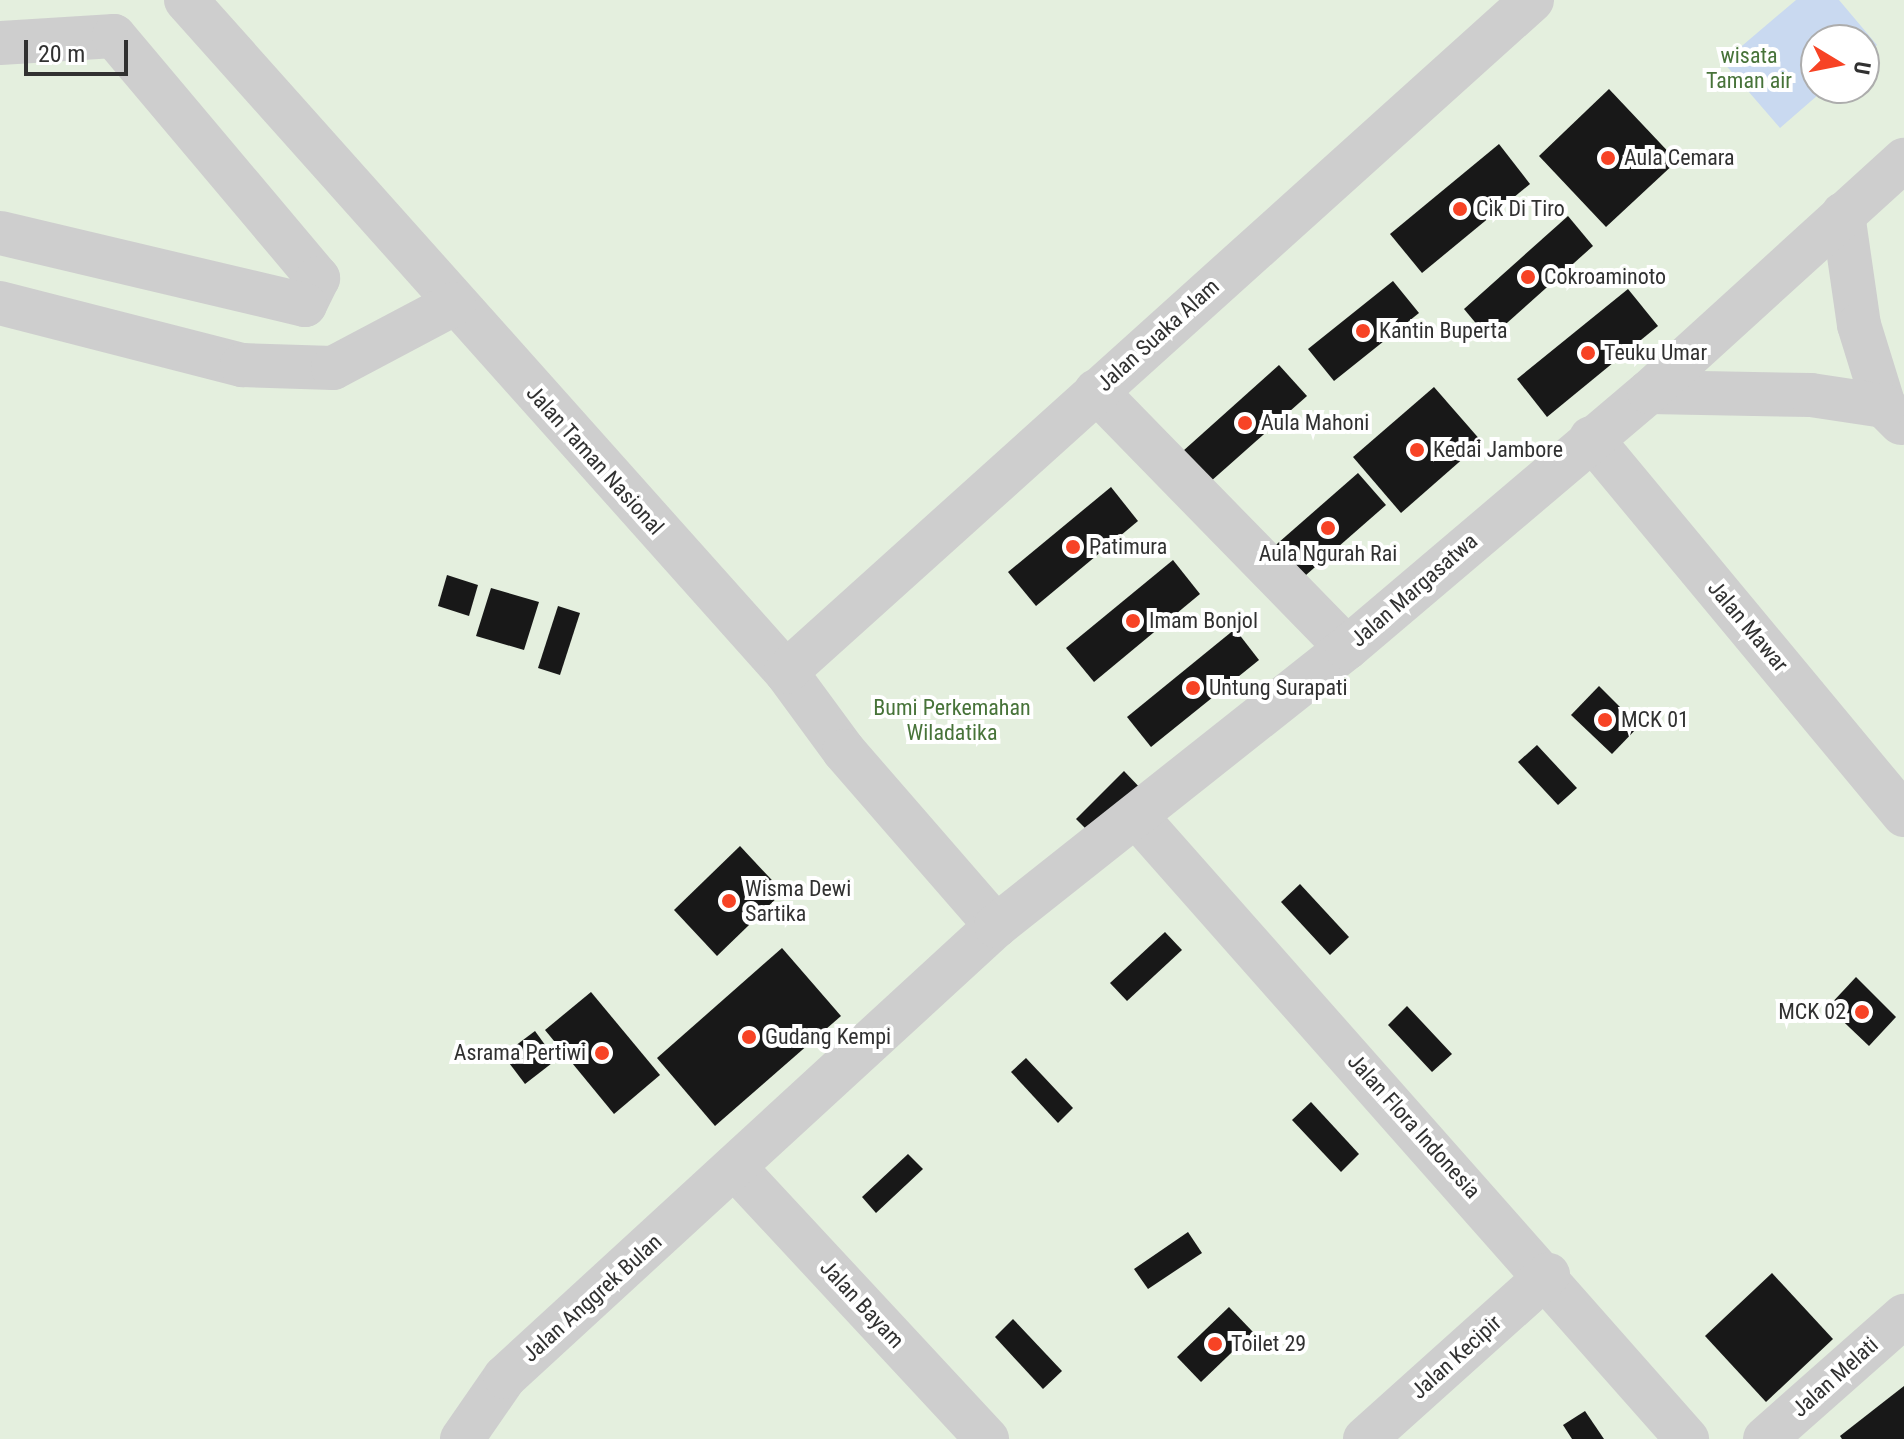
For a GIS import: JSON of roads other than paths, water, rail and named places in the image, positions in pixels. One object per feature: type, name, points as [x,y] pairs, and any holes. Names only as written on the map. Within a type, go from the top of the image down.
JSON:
[{"type":"street","name":"Jalan Taman Nasional","points":[[186,0],[454,304],[786,672],[844,751],[996,926]]},
{"type":"street","name":"Jalan Suaka Alam","points":[[786,672],[1096,391],[1511,7]]},
{"type":"street","points":[[0,43],[114,36],[318,278],[305,305],[0,233]]},
{"type":"street","name":"Jalan Margasatwa","points":[[736,1169],[996,926],[1347,648],[1591,438],[1649,392],[1904,160]]},
{"type":"street","points":[[1843,214],[1859,325],[1894,416]]},
{"type":"street","points":[[0,303],[242,365],[333,368],[454,304]]},
{"type":"street","points":[[1096,391],[1347,648]]},
{"type":"street","points":[[1649,392],[1811,395],[1894,416]]},
{"type":"street","name":"Jalan Mawar","points":[[1591,438],[1904,815]]},
{"type":"street","name":"Jalan Flora Indonesia","points":[[1136,816],[1548,1275],[1687,1439]]},
{"type":"street","name":"Jalan Anggrek Bulan","points":[[462,1439],[505,1377],[736,1169]]},
{"type":"street","name":"Jalan Bayam","points":[[736,1169],[987,1439]]},
{"type":"street","name":"Jalan Kecipir","points":[[1365,1439],[1548,1275]]},
{"type":"street","name":"Jalan Melati","points":[[1765,1439],[1904,1316]]},
{"type":"water","points":[[1796,0],[1839,0],[1859,24],[1800,24],[1800,104],[1808,104],[1780,128],[1723,62]]},
{"type":"place","name":"Aula Cemara","points":[[1608,158]]},
{"type":"place","name":"Cik Di Tiro","points":[[1460,209]]},
{"type":"place","name":"Cokroaminoto","points":[[1528,277]]},
{"type":"place","name":"Kantin Buperta","points":[[1363,331]]},
{"type":"place","name":"Teuku Umar","points":[[1588,353]]},
{"type":"place","name":"Aula Mahoni","points":[[1245,423]]},
{"type":"place","name":"Kedai Jambore","points":[[1417,450]]},
{"type":"place","name":"Aula Ngurah Rai","points":[[1328,528]]},
{"type":"place","name":"Patimura","points":[[1073,547]]},
{"type":"place","name":"Imam Bonjol","points":[[1133,621]]},
{"type":"place","name":"Untung Surapati","points":[[1193,688]]},
{"type":"place","name":"MCK 01","points":[[1605,720]]},
{"type":"place","name":"Wisma Dewi Sartika","points":[[729,901]]},
{"type":"place","name":"MCK 02","points":[[1862,1012]]},
{"type":"place","name":"Gudang Kempi","points":[[749,1037]]},
{"type":"place","name":"Asrama Pertiwi","points":[[602,1053]]},
{"type":"place","name":"Toilet 29","points":[[1215,1344]]},
{"type":"park label","name":"wisata Taman air","points":[[1749,68]]},
{"type":"park label","name":"Bumi Perkemahan Wiladatika","points":[[952,720]]}]
